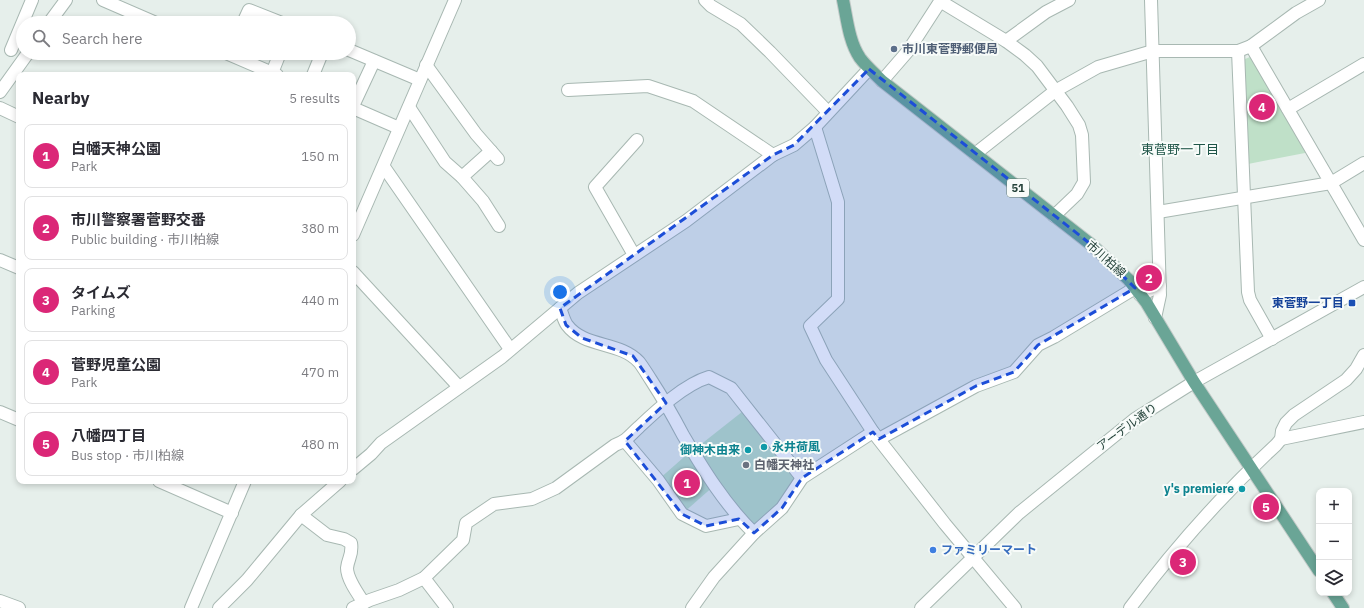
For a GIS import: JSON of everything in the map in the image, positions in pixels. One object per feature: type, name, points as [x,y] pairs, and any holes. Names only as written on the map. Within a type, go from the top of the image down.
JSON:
[{"type":"main road","name":"市川柏線","points":[[843,0],[852,42],[859,56],[869,69],[882,81],[1093,246],[1125,276],[1138,291],[1194,382],[1316,566]]},
{"type":"main road","points":[[1336,596],[1343,608]]},
{"type":"street","points":[[25,16],[32,0]]},
{"type":"street","points":[[54,16],[66,0]]},
{"type":"street","points":[[103,0],[140,16]]},
{"type":"street","points":[[705,0],[711,6],[741,24],[828,112]]},
{"type":"street","points":[[1006,40],[1046,12],[1069,0]]},
{"type":"street","points":[[1151,0],[1154,51],[1160,286],[1156,318]]},
{"type":"street","points":[[975,154],[1055,91],[1098,67],[1154,51],[1238,51],[1251,46],[1296,13],[1319,0]]},
{"type":"street","points":[[356,228],[384,167],[453,1]]},
{"type":"street","points":[[882,81],[908,51],[941,1],[1006,40],[1037,66],[1067,106],[1079,125],[1082,135],[1084,182],[1077,194],[1054,216]]},
{"type":"street","points":[[246,16],[249,10],[264,16]]},
{"type":"street","points":[[11,50],[16,38]]},
{"type":"street","points":[[1251,46],[1364,240]]},
{"type":"street","points":[[1238,51],[1248,292],[1250,300],[1272,338]]},
{"type":"street","points":[[356,53],[420,80]]},
{"type":"street","points":[[0,92],[23,60]]},
{"type":"street","points":[[243,60],[270,72]]},
{"type":"street","points":[[275,72],[278,60]]},
{"type":"street","points":[[314,72],[319,60]]},
{"type":"street","points":[[356,100],[374,61]]},
{"type":"street","points":[[1288,109],[1364,64]]},
{"type":"street","points":[[426,66],[476,134],[494,155],[462,177]]},
{"type":"street","points":[[356,466],[371,454],[381,442],[502,357],[578,294],[686,221],[773,155],[794,145],[815,127],[869,69]]},
{"type":"street","points":[[568,90],[648,86],[692,101],[773,155]]},
{"type":"street","points":[[408,107],[445,162],[462,177],[483,201],[499,226]]},
{"type":"street","points":[[0,108],[16,116]]},
{"type":"street","points":[[356,108],[400,128]]},
{"type":"street","points":[[815,127],[827,161],[838,202],[838,299],[810,326],[826,360],[876,435],[945,524],[1015,608]]},
{"type":"street","points":[[634,255],[595,187],[637,140]]},
{"type":"street","points":[[1158,212],[1331,183],[1364,163]]},
{"type":"street","points":[[384,167],[510,349]]},
{"type":"street","points":[[0,260],[16,267]]},
{"type":"street","points":[[356,275],[459,387]]},
{"type":"street","points":[[692,608],[714,577],[754,533],[782,508],[802,478],[876,435],[976,386],[1014,372],[1038,345],[1138,291],[1160,286]]},
{"type":"street","name":"アーデル通り","points":[[921,608],[1019,513],[1114,434],[1151,408],[1194,382],[1364,287]]},
{"type":"street","points":[[560,308],[566,325],[582,338],[614,347],[633,356],[639,362],[666,403],[692,450],[739,519],[754,533]]},
{"type":"street","points":[[1281,439],[1282,431],[1286,423],[1294,415],[1346,380],[1356,369],[1364,355]]},
{"type":"street","points":[[301,515],[327,535],[344,539],[351,543],[352,551],[347,566],[359,606],[424,578],[463,540],[466,524],[475,516],[494,504],[532,499],[550,490],[615,445],[625,442],[666,403],[698,380],[708,377],[731,388],[802,478]]},
{"type":"street","points":[[0,412],[16,419]]},
{"type":"street","points":[[1130,608],[1160,568],[1218,504],[1281,439],[1364,422]]},
{"type":"street","points":[[625,442],[658,480],[682,514],[706,526],[739,519]]},
{"type":"street","points":[[166,484],[232,513]]},
{"type":"street","points":[[191,608],[245,484]]},
{"type":"street","points":[[219,608],[247,580],[301,515],[337,484]]},
{"type":"street","points":[[424,578],[446,608]]},
{"type":"street","points":[[2,604],[19,608]]},
{"type":"highlighted area","points":[[869,69],[1093,246],[1135,288],[1038,345],[1014,372],[976,386],[879,439],[873,432],[802,478],[782,508],[754,533],[739,519],[706,526],[682,514],[625,441],[666,403],[633,356],[582,338],[566,325],[560,308],[773,155],[794,145]]},
{"type":"green space","points":[[1250,57],[1254,60],[1307,151],[1305,153],[1248,164],[1242,62]]},
{"type":"green space","name":"白幡天神社","points":[[747,408],[802,478],[754,533],[715,485],[682,514],[658,480],[692,450]]},
{"type":"place","name":"市川東菅野郵便局","points":[[894,49]]},
{"type":"place","name":"菅野児童公園","points":[[1262,107]]},
{"type":"place","name":"市川警察署菅野交番","points":[[1149,278]]},
{"type":"place","name":"東菅野一丁目","points":[[1352,303]]},
{"type":"place","name":"永井荷風","points":[[764,447]]},
{"type":"place","name":"御神木由来","points":[[748,450]]},
{"type":"place","name":"白幡天神社","points":[[746,465]]},
{"type":"place","name":"白幡天神公園","points":[[687,483]]},
{"type":"place","name":"y's premiere","points":[[1242,489]]},
{"type":"place","name":"八幡四丁目","points":[[1266,507]]},
{"type":"place","name":"ファミリーマート","points":[[933,550]]},
{"type":"place","name":"タイムズ","points":[[1183,562]]},
{"type":"district","name":"東菅野一丁目","points":[[1180,149]]}]
